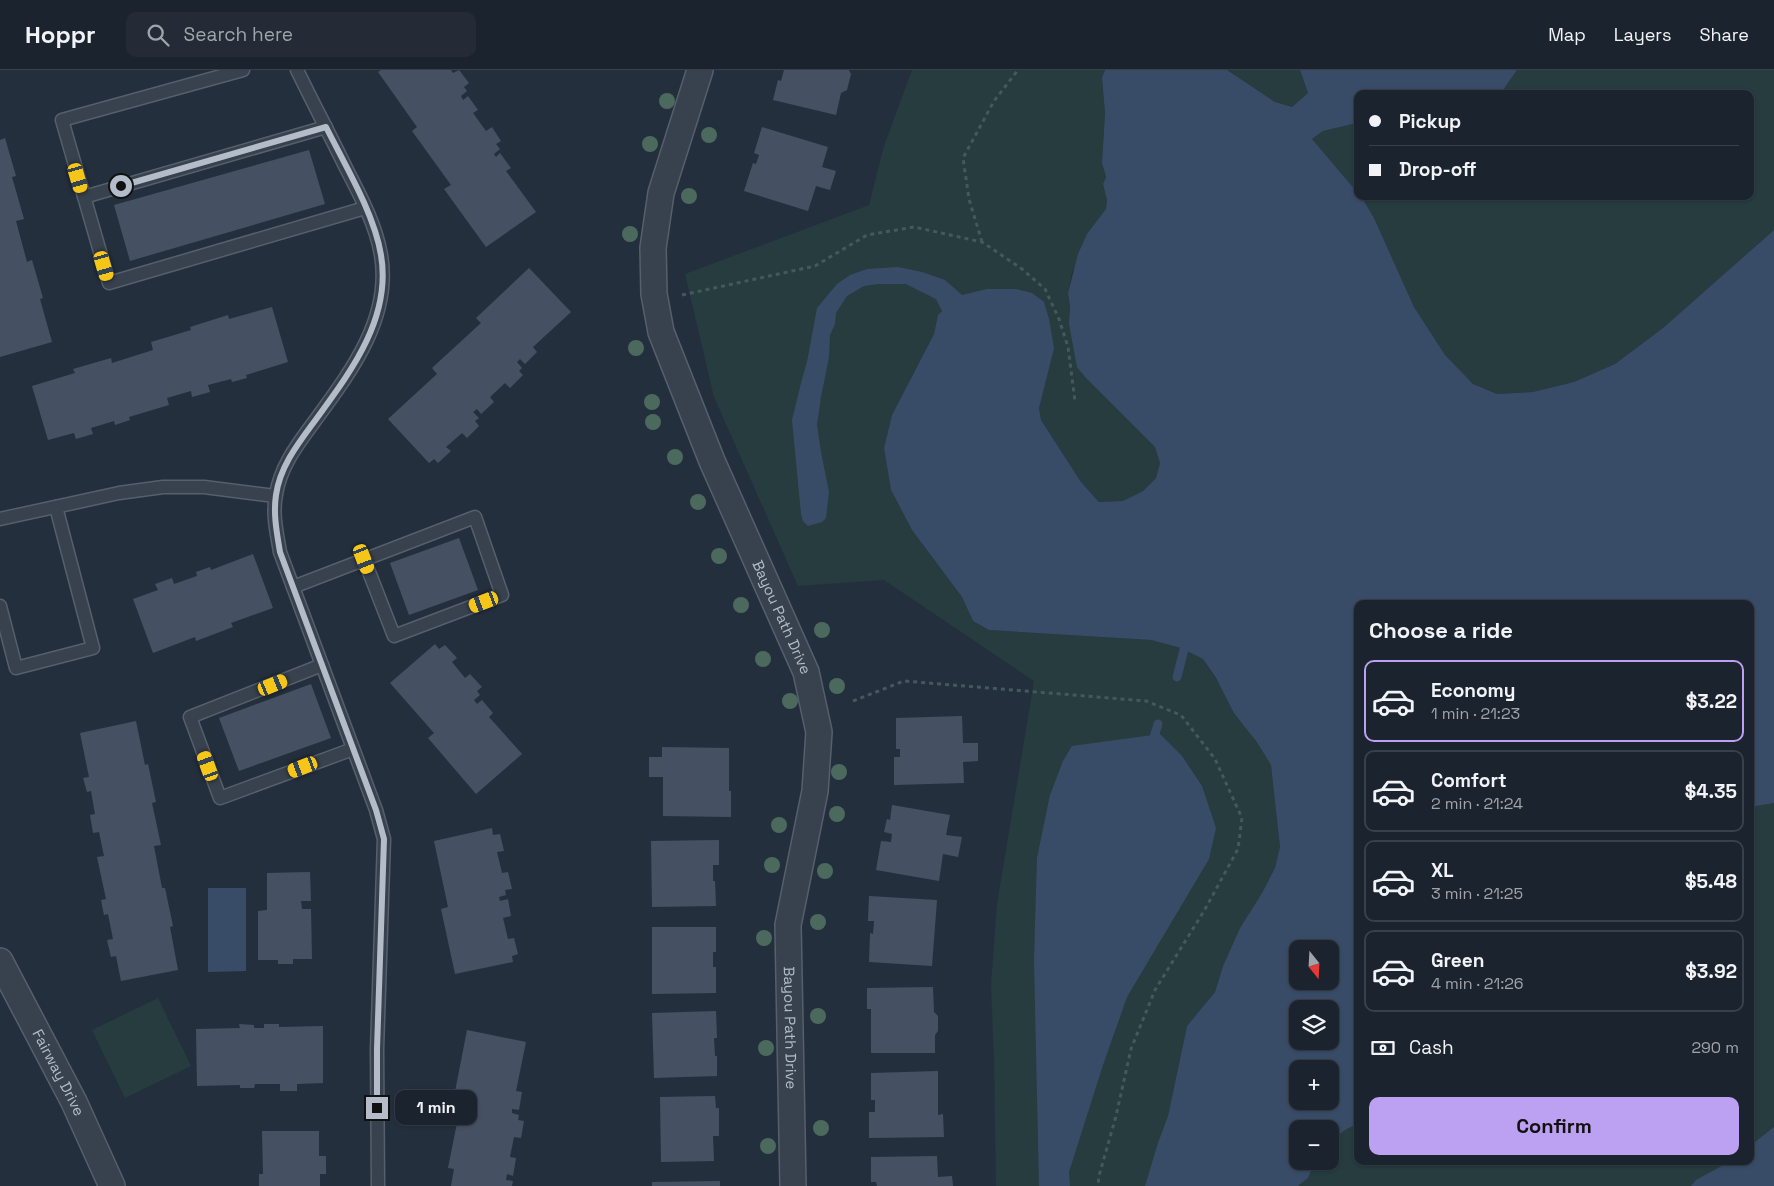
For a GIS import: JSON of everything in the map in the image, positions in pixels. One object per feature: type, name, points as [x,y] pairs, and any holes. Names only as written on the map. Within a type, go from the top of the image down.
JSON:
[{"type":"street","name":"Bayou Path Drive","points":[[700,70],[661,193],[653,248],[654,294],[661,332],[712,461],[806,672],[819,732],[815,790],[788,925],[793,1186]]},
{"type":"street","name":"Fairway Drive","points":[[0,961],[74,1102],[112,1186]]},
{"type":"lane","points":[[243,70],[62,120],[109,283],[365,208]]},
{"type":"lane","points":[[297,70],[365,208],[374,228],[381,256],[382,281],[378,311],[368,341],[342,383],[292,452],[282,473],[275,496],[280,552],[376,810],[384,839],[377,1049],[378,1186]]},
{"type":"lane","points":[[84,197],[326,127]]},
{"type":"lane","points":[[0,519],[119,493],[163,487],[204,487],[275,496]]},
{"type":"lane","points":[[0,606],[16,668],[93,648],[56,507]]},
{"type":"lane","points":[[293,587],[364,559],[475,517],[502,595],[394,636],[364,559]]},
{"type":"lane","points":[[322,665],[190,717],[220,798],[353,749]]},
{"type":"path","points":[[982,242],[969,199],[963,158],[994,101],[1018,70]]},
{"type":"path","points":[[679,296],[815,266],[867,236],[914,227],[982,242],[1022,269],[1045,289],[1059,319],[1068,347],[1075,401]]},
{"type":"path","points":[[854,700],[904,680],[1146,701],[1182,715],[1215,760],[1242,818],[1238,850],[1204,911],[1155,990],[1132,1049],[1098,1186]]},
{"type":"green space","points":[[912,70],[1105,70],[1102,78],[1105,113],[1102,163],[1106,177],[1103,184],[1107,200],[1106,209],[1072,272],[1068,293],[1070,306],[1069,324],[1086,378],[1155,447],[1160,463],[1156,478],[1143,491],[1123,501],[1099,502],[1081,482],[1041,420],[1039,408],[1041,395],[948,302],[938,315],[934,334],[892,415],[884,448],[891,490],[912,530],[962,597],[973,621],[989,630],[1151,640],[1181,648],[1203,659],[1271,765],[1280,847],[1275,868],[1240,928],[1223,966],[1215,992],[1187,1026],[1168,1116],[1145,1186],[996,1186],[991,985],[997,904],[1034,681],[884,580],[798,586],[714,397],[685,274],[869,205],[884,146]]},
{"type":"green space","points":[[1227,70],[1300,70],[1308,93],[1292,107],[1275,102]]},
{"type":"green space","points":[[1517,70],[1774,70],[1774,230],[1663,328],[1615,364],[1574,382],[1533,392],[1497,394],[1473,384],[1445,356],[1414,307],[1374,218],[1363,200],[1754,200],[1754,90],[1502,90]]},
{"type":"green space","points":[[1354,124],[1354,188],[1312,139],[1323,131]]},
{"type":"green space","points":[[1774,803],[1774,1186],[1298,1186],[1308,1178],[1311,1170],[1339,1170],[1339,1135],[1354,1126],[1354,1165],[1754,1165],[1754,806]]},
{"type":"green space","points":[[158,998],[191,1066],[125,1098],[92,1030]]},
{"type":"water","points":[[1105,70],[1227,70],[1275,102],[1292,107],[1308,93],[1300,70],[1517,70],[1503,90],[1354,90],[1354,124],[1323,131],[1312,139],[1354,188],[1354,200],[1363,200],[1374,218],[1414,307],[1445,355],[1473,384],[1497,394],[1533,392],[1574,382],[1615,364],[1663,328],[1774,230],[1774,803],[1754,806],[1754,600],[1354,600],[1354,1126],[1339,1135],[1339,1120],[1289,1120],[1289,1170],[1311,1170],[1308,1178],[1298,1186],[1145,1186],[1168,1116],[1187,1026],[1215,992],[1223,966],[1240,928],[1275,868],[1280,847],[1271,765],[1256,741],[1234,713],[1216,678],[1203,659],[1181,648],[1151,640],[989,630],[973,621],[962,597],[912,530],[891,490],[884,448],[892,415],[934,334],[938,315],[942,311],[936,299],[906,284],[878,284],[864,286],[847,296],[836,313],[835,324],[830,335],[829,357],[817,425],[829,492],[826,518],[822,522],[808,526],[803,521],[801,514],[792,420],[807,362],[817,308],[837,284],[850,275],[867,269],[898,267],[922,272],[945,280],[962,295],[987,289],[1016,289],[1032,293],[1044,302],[1054,348],[1039,408],[1041,420],[1081,482],[1099,502],[1123,501],[1143,491],[1156,478],[1160,463],[1155,447],[1077,367],[1069,324],[1070,306],[1068,293],[1078,254],[1087,234],[1106,209],[1107,200],[1103,184],[1106,177],[1102,163],[1105,113],[1102,78]]},
{"type":"water","points":[[1160,734],[1182,756],[1202,786],[1216,828],[1209,859],[1127,997],[1069,1172],[1070,1186],[1039,1186],[1034,960],[1037,858],[1050,795],[1063,761],[1072,746]]},
{"type":"water","points":[[208,888],[246,888],[246,971],[208,972]]},
{"type":"water","points":[[1774,1127],[1774,1186],[1691,1186],[1696,1180],[1724,1165],[1754,1165],[1754,1143]]},
{"type":"building","points":[[381,70],[451,70],[453,73],[459,70],[469,83],[464,87],[467,91],[461,96],[463,100],[468,96],[478,110],[473,113],[486,131],[492,127],[501,141],[496,144],[500,149],[494,154],[496,157],[500,153],[511,168],[506,171],[536,212],[486,247],[444,189],[451,185],[412,131],[417,127],[378,72]]},
{"type":"building","points":[[784,70],[849,70],[851,74],[847,90],[841,93],[836,115],[773,100],[778,80],[781,81]]},
{"type":"building","points":[[762,127],[828,147],[822,167],[836,171],[830,190],[816,186],[808,211],[744,191],[753,163],[756,164],[759,155],[754,153]]},
{"type":"building","points":[[5,138],[16,176],[12,177],[24,219],[16,221],[27,262],[32,260],[43,298],[40,299],[52,342],[0,357],[0,140]]},
{"type":"building","points":[[309,150],[325,204],[130,261],[114,205]]},
{"type":"building","points":[[529,268],[571,312],[533,347],[537,352],[525,364],[520,359],[517,362],[522,368],[519,371],[523,375],[510,388],[505,383],[490,397],[494,402],[481,414],[477,409],[473,412],[479,418],[475,421],[479,426],[467,438],[462,433],[446,447],[451,451],[438,463],[434,459],[429,463],[388,419],[437,374],[432,368],[481,323],[476,318]]},
{"type":"building","points":[[272,307],[288,362],[246,375],[247,378],[232,382],[231,379],[208,385],[210,392],[192,397],[191,391],[167,398],[169,405],[129,417],[130,420],[115,425],[114,421],[91,428],[93,434],[76,439],[74,433],[48,440],[32,386],[75,373],[73,369],[111,358],[112,363],[153,350],[151,342],[191,330],[190,327],[228,315],[229,319]]},
{"type":"building","points":[[459,538],[478,590],[409,615],[390,563]]},
{"type":"building","points":[[253,554],[273,608],[231,623],[233,627],[196,641],[195,637],[153,653],[133,599],[158,590],[155,584],[172,578],[174,584],[197,576],[196,572],[210,567],[211,570]]},
{"type":"building","points":[[435,644],[439,649],[445,645],[457,658],[452,662],[465,678],[470,674],[482,687],[477,691],[480,695],[474,700],[477,704],[482,700],[493,713],[489,717],[522,754],[476,794],[428,738],[434,733],[390,683]]},
{"type":"building","points":[[311,684],[331,738],[239,771],[219,718]]},
{"type":"building","points":[[962,716],[963,743],[978,743],[978,761],[963,762],[964,783],[894,785],[894,757],[900,757],[900,749],[896,749],[896,718]]},
{"type":"building","points":[[136,721],[145,765],[148,764],[156,802],[152,803],[161,845],[154,846],[162,888],[165,888],[173,926],[170,927],[178,970],[121,981],[116,956],[111,957],[107,940],[113,939],[108,914],[104,915],[101,900],[106,899],[97,857],[104,856],[99,832],[93,833],[90,815],[95,814],[91,791],[87,792],[83,778],[89,777],[80,733]]},
{"type":"building","points":[[662,747],[729,748],[731,817],[663,816],[663,777],[649,777],[649,757],[662,757]]},
{"type":"building","points":[[892,805],[950,815],[946,835],[962,837],[958,857],[943,854],[939,881],[876,870],[881,841],[891,842],[892,834],[884,832],[887,819],[890,820]]},
{"type":"building","points":[[492,828],[493,835],[500,834],[504,851],[497,852],[502,873],[508,872],[512,889],[505,890],[506,895],[499,897],[500,901],[508,899],[511,916],[503,918],[508,939],[514,938],[518,954],[512,956],[513,962],[455,974],[441,909],[448,907],[434,841]]},
{"type":"building","points":[[719,840],[719,865],[713,865],[716,906],[652,907],[651,841]]},
{"type":"building","points":[[310,872],[311,901],[301,901],[302,909],[311,909],[312,959],[293,959],[293,964],[278,964],[278,960],[258,960],[258,911],[267,910],[267,873]]},
{"type":"building","points":[[869,896],[937,900],[932,966],[869,962],[870,933],[873,934],[874,921],[868,921]]},
{"type":"building","points":[[652,927],[716,927],[716,952],[713,952],[713,967],[716,967],[716,993],[652,994]]},
{"type":"building","points":[[933,987],[934,1012],[938,1016],[935,1053],[871,1053],[871,1009],[867,1009],[867,988]]},
{"type":"building","points":[[716,1011],[717,1038],[714,1038],[715,1056],[717,1056],[717,1076],[654,1078],[652,1013]]},
{"type":"building","points":[[239,1024],[254,1025],[254,1028],[264,1028],[264,1024],[279,1024],[279,1027],[323,1026],[323,1083],[297,1084],[297,1091],[280,1091],[280,1084],[255,1084],[254,1088],[240,1088],[240,1085],[197,1086],[196,1029],[240,1028]]},
{"type":"building","points":[[467,1030],[526,1042],[516,1091],[522,1092],[519,1110],[512,1109],[512,1113],[519,1115],[518,1120],[524,1121],[521,1138],[514,1137],[510,1157],[516,1158],[513,1176],[507,1174],[506,1180],[513,1181],[512,1186],[451,1186],[454,1169],[448,1168],[461,1103],[453,1102]]},
{"type":"building","points":[[938,1071],[938,1115],[943,1114],[944,1137],[869,1138],[869,1112],[875,1112],[875,1100],[871,1100],[871,1073]]},
{"type":"building","points":[[715,1096],[716,1108],[719,1108],[719,1136],[713,1136],[714,1161],[661,1162],[660,1097]]},
{"type":"building","points":[[262,1131],[319,1131],[319,1156],[326,1156],[326,1174],[320,1174],[320,1186],[259,1186],[259,1174],[263,1174]]},
{"type":"building","points":[[937,1156],[938,1177],[952,1176],[953,1186],[877,1186],[876,1182],[871,1182],[871,1157]]},
{"type":"building","points":[[720,1181],[720,1186],[652,1186],[652,1182]]},
{"type":"waterway","points":[[1177,677],[1187,638]]},
{"type":"waterway","points":[[1152,744],[1158,724]]},
{"type":"route","points":[[121,186],[326,127],[374,228],[381,256],[382,281],[378,311],[368,341],[342,383],[292,452],[282,473],[275,496],[280,552],[376,810],[384,839],[377,1049],[377,1108]]}]
